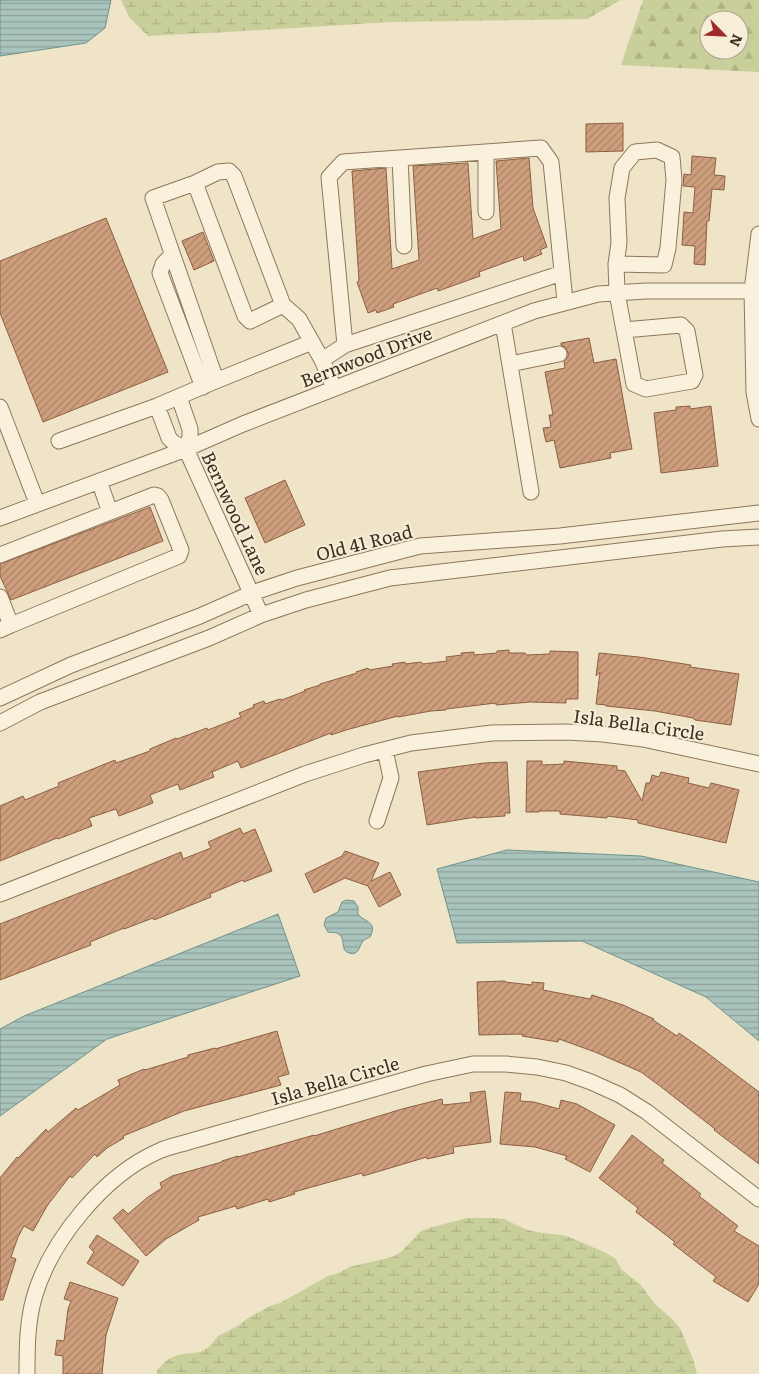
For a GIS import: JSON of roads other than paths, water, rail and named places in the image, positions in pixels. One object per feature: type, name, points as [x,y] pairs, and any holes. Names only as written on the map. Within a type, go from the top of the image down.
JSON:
[{"type":"street","points":[[345,344],[328,177],[343,162],[540,148],[552,162],[565,301]]},
{"type":"street","points":[[616,264],[664,265],[668,248],[674,180],[672,157],[658,150],[635,152],[622,168],[617,198],[619,243],[616,264],[617,293],[634,384],[646,389],[692,381],[695,375],[687,331],[682,325],[624,330]]},
{"type":"street","points":[[486,152],[486,212]]},
{"type":"street","points":[[400,158],[404,246]]},
{"type":"street","points":[[210,384],[153,198],[195,183],[218,172],[229,171],[234,176],[283,305],[300,319],[322,360],[334,388]]},
{"type":"street","points":[[195,183],[245,316],[250,321],[283,305]]},
{"type":"street","points":[[759,234],[755,291],[754,392],[759,419]]},
{"type":"street","points":[[322,360],[345,344],[562,272]]},
{"type":"street","name":"Bernwood Drive","points":[[0,518],[186,449],[235,427],[534,310],[598,294],[646,291],[755,291]]},
{"type":"street","points":[[503,323],[532,492]]},
{"type":"street","points":[[59,440],[157,406],[312,342]]},
{"type":"street","points":[[510,364],[559,354]]},
{"type":"street","points":[[157,406],[169,438],[186,449],[190,437],[190,429],[179,397]]},
{"type":"street","points":[[0,407],[37,503]]},
{"type":"street","name":"Bernwood Lane","points":[[186,449],[261,615]]},
{"type":"street","points":[[99,481],[110,512]]},
{"type":"street","points":[[0,555],[154,495],[158,496],[161,500],[181,550],[179,556],[5,627],[0,597]]},
{"type":"street","name":"Old 41 Road","points":[[0,698],[71,665],[200,616],[252,593],[297,578],[420,546],[560,536],[759,513]]},
{"type":"street","points":[[0,723],[40,702],[209,638],[261,615],[306,600],[390,578],[722,539],[759,538]]},
{"type":"street","name":"Isla Bella Circle","points":[[0,894],[305,774],[411,744],[492,733],[566,732],[603,734],[643,740],[759,764]]},
{"type":"street","points":[[377,821],[391,778],[385,750]]},
{"type":"street","name":"Isla Bella Circle","points":[[27,1374],[27,1339],[34,1299],[43,1272],[57,1245],[74,1221],[114,1180],[136,1164],[158,1152],[426,1074],[473,1064],[506,1064],[537,1067],[566,1073],[591,1082],[620,1095],[646,1112],[759,1198]]},
{"type":"water","points":[[0,0],[111,0],[105,28],[86,43],[0,56]]},
{"type":"water","points":[[507,850],[641,856],[759,882],[759,1041],[706,997],[582,941],[457,943],[437,869]]},
{"type":"water","points":[[346,900],[354,901],[358,907],[358,914],[372,925],[370,937],[363,941],[357,952],[352,954],[344,949],[342,937],[336,933],[328,932],[324,925],[326,918],[338,912],[342,902]]},
{"type":"water","points":[[278,914],[300,976],[107,1039],[0,1116],[0,1029],[24,1016]]}]
